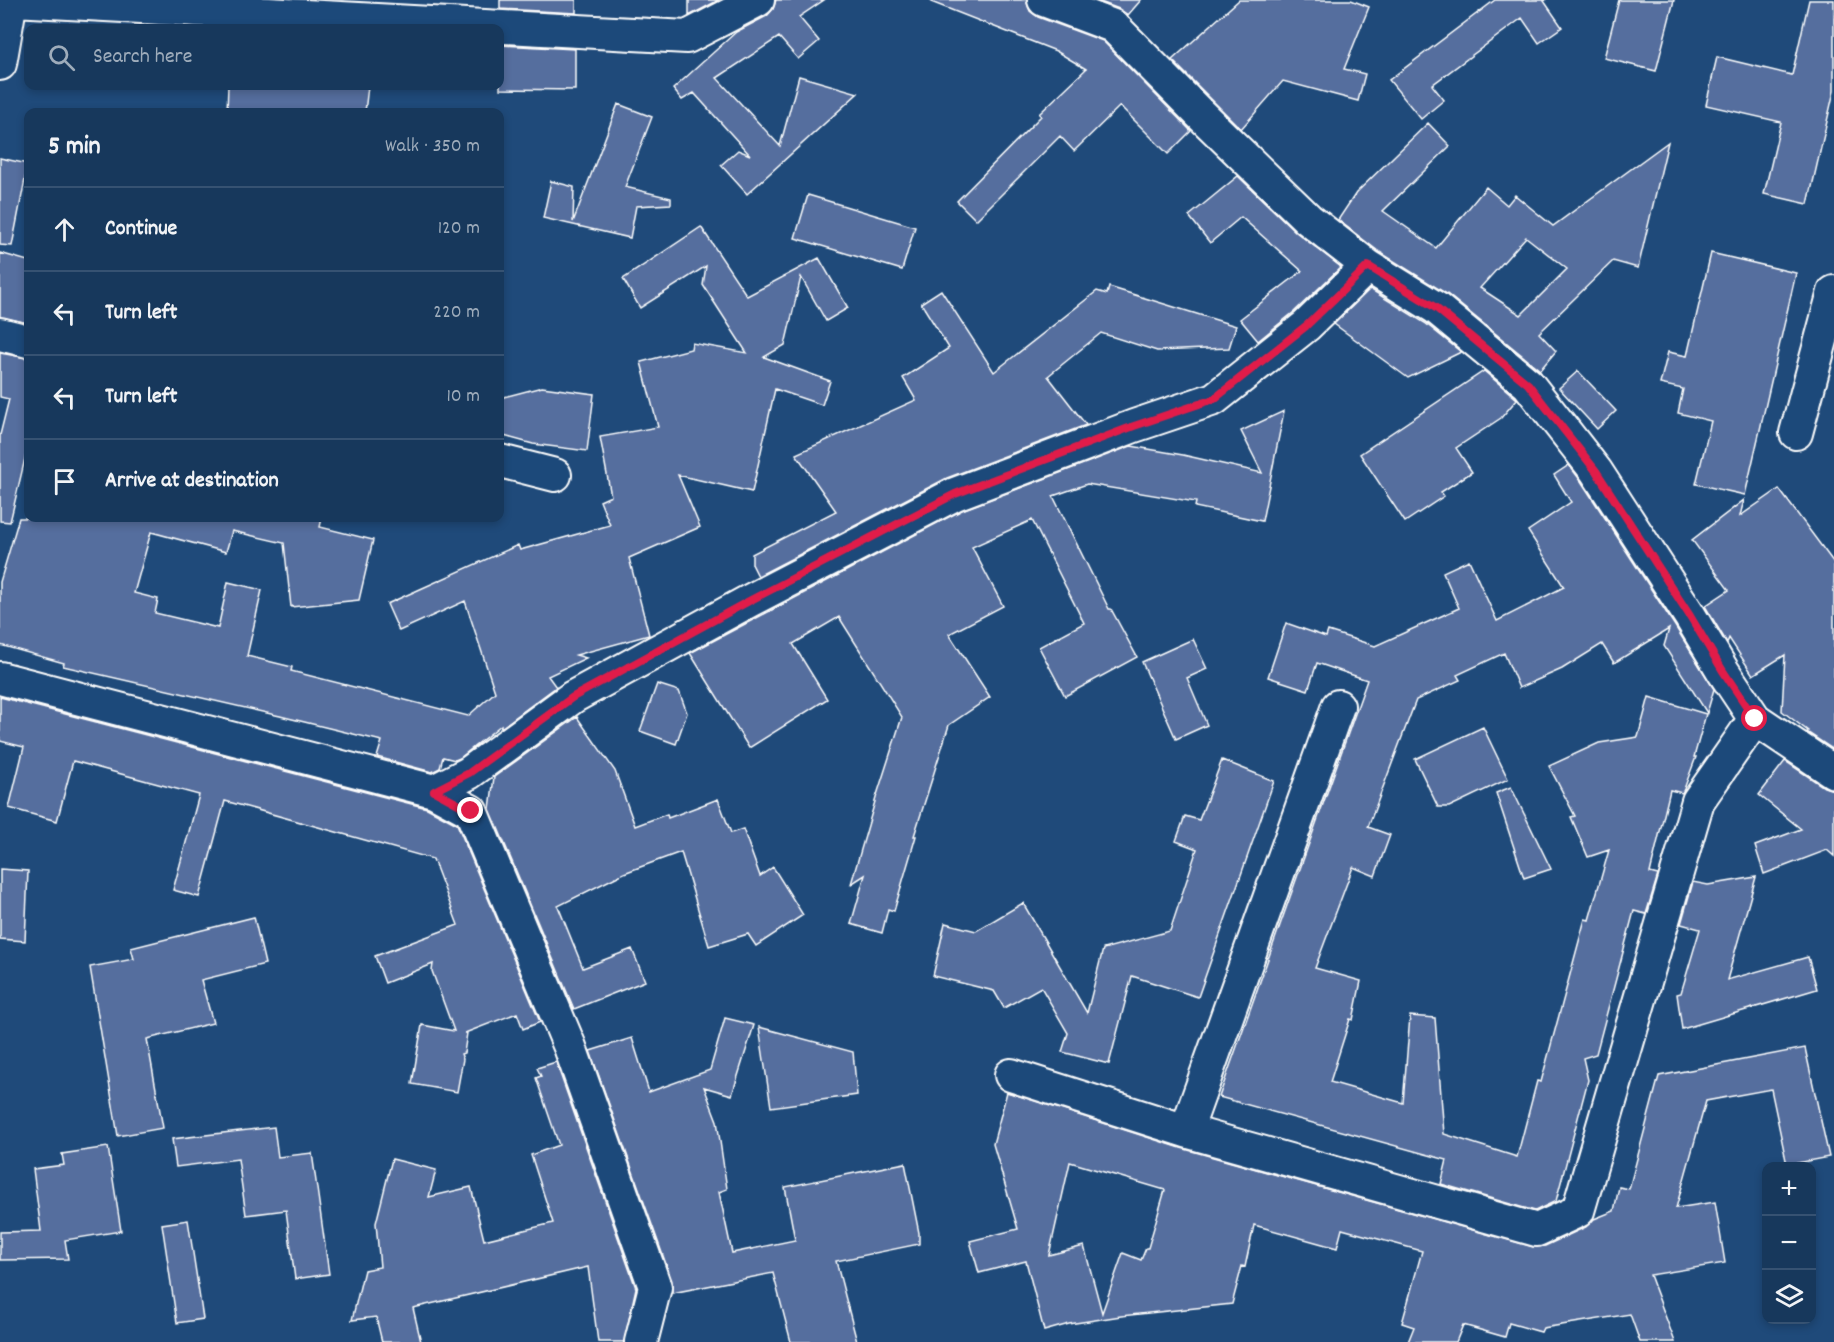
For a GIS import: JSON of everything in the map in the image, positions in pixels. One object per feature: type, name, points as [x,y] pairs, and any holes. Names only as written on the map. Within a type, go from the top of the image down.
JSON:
[{"type":"street","points":[[0,64],[13,0],[450,24]]},
{"type":"street","points":[[504,27],[687,37],[758,0]]},
{"type":"street","points":[[1044,0],[1113,26],[1308,219],[1368,266],[1436,308],[1528,384],[1596,471],[1755,719],[1834,772]]},
{"type":"street","points":[[434,791],[469,773],[573,697],[749,601],[955,494],[1134,426],[1214,399],[1306,326],[1368,266]]},
{"type":"street","points":[[1796,433],[1834,292]]},
{"type":"street","points":[[0,334],[24,340]]},
{"type":"street","points":[[504,462],[555,475]]},
{"type":"street","points":[[0,678],[434,791],[471,811],[570,1047],[655,1287],[641,1342]]},
{"type":"street","points":[[1186,1131],[1338,706]]},
{"type":"street","points":[[1011,1075],[1186,1131],[1537,1230],[1578,1211],[1698,801],[1755,719]]},
{"type":"building","points":[[500,0],[576,0],[576,13],[500,9]]},
{"type":"building","points":[[689,0],[719,0],[689,16]]},
{"type":"building","points":[[776,0],[824,0],[799,17],[819,41],[798,59],[779,37],[717,78],[780,146],[799,76],[858,93],[747,194],[721,165],[738,150],[750,155],[694,93],[682,100],[673,89],[736,32],[767,16]]},
{"type":"building","points":[[931,0],[1026,0],[1030,11],[1038,17],[1103,41],[1191,131],[1168,154],[1120,106],[1074,151],[1060,136],[976,220],[957,201],[1041,116],[1039,114],[1086,69],[1056,51],[931,2]]},
{"type":"building","points":[[1095,0],[1141,0],[1128,15]]},
{"type":"building","points":[[1239,0],[1351,0],[1369,7],[1344,69],[1365,74],[1358,101],[1283,81],[1241,129],[1172,60]]},
{"type":"building","points":[[1495,0],[1546,0],[1544,1],[1562,27],[1539,43],[1522,18],[1432,85],[1444,100],[1421,119],[1389,80]]},
{"type":"building","points":[[1619,0],[1674,0],[1656,71],[1604,58]]},
{"type":"building","points":[[1809,0],[1834,0],[1834,91],[1808,204],[1764,194],[1781,122],[1706,105],[1717,57],[1792,75]]},
{"type":"building","points":[[504,45],[575,49],[575,90],[504,89]]},
{"type":"building","points":[[228,90],[368,90],[365,108],[227,108]]},
{"type":"building","points":[[618,104],[652,117],[625,187],[671,198],[671,204],[636,206],[630,238],[543,218],[551,181],[574,187],[573,222]]},
{"type":"building","points":[[1428,123],[1450,146],[1383,211],[1436,248],[1486,187],[1507,205],[1515,195],[1553,226],[1668,142],[1638,268],[1613,261],[1539,333],[1556,351],[1540,370],[1447,294],[1378,251],[1338,220],[1356,193]],"holes":[[[1526,237],[1567,269],[1521,315],[1480,288]]]},
{"type":"building","points":[[0,158],[24,163],[24,184],[12,246],[0,245]]},
{"type":"building","points":[[1238,176],[1296,232],[1341,267],[1294,312],[1258,341],[1240,319],[1302,271],[1241,217],[1210,243],[1189,216]]},
{"type":"building","points":[[808,195],[915,227],[902,270],[795,238]]},
{"type":"building","points":[[701,227],[747,296],[819,258],[848,308],[826,321],[801,277],[785,345],[764,357],[830,381],[822,405],[775,389],[752,492],[678,475],[700,527],[629,558],[649,635],[576,655],[586,658],[548,676],[556,687],[501,728],[501,725],[460,758],[455,760],[443,757],[440,768],[432,772],[377,757],[382,741],[63,666],[64,663],[0,645],[0,582],[19,518],[24,518],[24,522],[321,522],[320,527],[373,540],[359,600],[291,607],[284,543],[232,531],[226,552],[151,532],[134,593],[158,599],[155,613],[218,628],[228,582],[262,590],[247,656],[292,667],[291,671],[468,716],[495,692],[465,601],[399,631],[387,604],[518,545],[520,550],[610,525],[600,501],[611,496],[600,437],[658,427],[641,362],[691,349],[692,343],[747,353],[703,285],[706,266],[640,308],[623,279]]},
{"type":"building","points":[[0,253],[24,260],[24,322],[0,317]]},
{"type":"building","points":[[1711,253],[1796,273],[1745,495],[1696,484],[1711,421],[1678,413],[1683,389],[1660,384],[1668,352],[1687,356]]},
{"type":"building","points":[[1109,287],[1236,326],[1229,348],[1157,351],[1101,333],[1048,376],[1086,425],[947,478],[758,576],[752,564],[752,554],[836,511],[796,454],[916,400],[903,378],[949,348],[921,303],[941,290],[994,372],[1097,291],[1107,294]]},
{"type":"building","points":[[1370,289],[1425,323],[1461,352],[1408,378],[1334,324]]},
{"type":"building","points":[[0,353],[24,357],[24,463],[10,522],[0,521],[0,435],[9,399],[0,397]]},
{"type":"building","points":[[1484,371],[1517,399],[1501,418],[1456,448],[1472,472],[1441,492],[1444,496],[1405,522],[1360,454]]},
{"type":"building","points":[[1578,371],[1616,411],[1597,429],[1559,388]]},
{"type":"building","points":[[542,387],[594,394],[587,451],[533,444],[504,436],[504,397]]},
{"type":"building","points":[[1284,411],[1262,521],[1195,507],[1196,502],[1087,484],[1053,496],[1109,609],[1137,657],[1065,696],[1039,647],[1084,623],[1032,520],[972,547],[1003,606],[949,634],[990,697],[949,725],[914,836],[916,836],[894,911],[888,909],[882,933],[851,924],[865,875],[851,884],[902,717],[839,617],[793,644],[827,699],[749,748],[690,653],[962,510],[1131,446],[1262,473],[1241,431]]},
{"type":"building","points":[[1569,465],[1714,689],[1707,713],[1664,646],[1669,629],[1614,663],[1602,644],[1562,669],[1519,688],[1504,653],[1457,675],[1460,680],[1416,700],[1368,827],[1390,835],[1375,876],[1353,867],[1315,968],[1361,981],[1353,1020],[1350,1019],[1330,1082],[1403,1103],[1410,1016],[1435,1018],[1444,1134],[1517,1157],[1537,1081],[1541,1082],[1585,919],[1589,920],[1609,850],[1588,857],[1571,817],[1575,816],[1549,766],[1599,743],[1638,737],[1649,697],[1706,714],[1694,757],[1696,757],[1684,789],[1682,793],[1670,790],[1650,873],[1658,875],[1646,914],[1634,911],[1596,1054],[1583,1058],[1588,1080],[1556,1201],[1535,1211],[1441,1184],[1447,1160],[1219,1097],[1367,680],[1317,663],[1308,690],[1268,677],[1286,623],[1326,637],[1328,631],[1375,646],[1459,608],[1443,572],[1469,560],[1497,621],[1564,587],[1528,531],[1571,502],[1554,475]]},
{"type":"building","points":[[1779,489],[1834,563],[1834,750],[1807,732],[1782,711],[1785,655],[1753,675],[1729,638],[1727,643],[1705,606],[1729,590],[1692,540],[1744,500],[1740,516]]},
{"type":"building","points":[[1193,639],[1207,669],[1187,678],[1207,725],[1176,739],[1142,662]]},
{"type":"building","points":[[657,684],[679,691],[687,713],[676,744],[640,731]]},
{"type":"building","points":[[0,697],[427,808],[457,824],[540,1022],[523,1029],[517,1013],[465,1033],[467,1033],[464,1053],[461,1054],[463,1059],[457,1092],[412,1084],[422,1025],[454,1031],[432,971],[433,964],[385,983],[375,956],[458,925],[433,859],[225,801],[199,897],[173,890],[199,795],[73,761],[57,821],[9,808],[24,747],[0,741]]},
{"type":"building","points":[[577,717],[615,771],[635,826],[667,814],[668,818],[718,799],[731,833],[743,829],[760,876],[773,867],[803,915],[756,946],[748,934],[709,946],[681,852],[624,873],[558,906],[583,968],[632,949],[645,981],[574,1009],[490,809],[494,777]]},
{"type":"building","points":[[1483,727],[1508,779],[1449,807],[1438,807],[1415,759]]},
{"type":"building","points":[[1222,760],[1274,781],[1198,997],[1132,976],[1109,1064],[1062,1052],[1068,1033],[1041,987],[1004,1008],[994,991],[933,976],[945,923],[976,931],[1023,903],[1087,1013],[1103,949],[1170,931],[1197,849],[1176,841],[1185,816],[1199,820]]},
{"type":"building","points":[[1785,761],[1824,787],[1834,790],[1834,856],[1827,850],[1764,874],[1755,846],[1801,829],[1759,795]]},
{"type":"building","points":[[1511,787],[1551,869],[1524,878],[1496,793]]},
{"type":"building","points":[[0,869],[28,871],[25,941],[0,939]]},
{"type":"building","points":[[1756,877],[1727,980],[1808,957],[1817,989],[1682,1029],[1677,994],[1681,993],[1700,929],[1681,924],[1693,882],[1708,885]]},
{"type":"building","points":[[254,917],[265,964],[201,980],[213,1023],[147,1039],[163,1128],[118,1136],[90,967],[134,959],[131,948]]},
{"type":"building","points":[[725,1018],[754,1025],[732,1095],[704,1087],[717,1121],[727,1189],[719,1192],[732,1253],[795,1240],[785,1187],[905,1163],[919,1233],[919,1244],[836,1261],[857,1342],[791,1342],[773,1273],[672,1293],[672,1281],[590,1051],[632,1038],[649,1092],[710,1070]]},
{"type":"building","points":[[759,1027],[853,1052],[857,1095],[771,1107]]},
{"type":"building","points":[[1805,1048],[1829,1157],[1803,1162],[1786,1162],[1771,1089],[1706,1101],[1676,1208],[1715,1202],[1725,1263],[1650,1275],[1675,1342],[1640,1342],[1630,1314],[1543,1328],[1541,1332],[1509,1323],[1505,1337],[1463,1325],[1456,1342],[1408,1342],[1414,1327],[1402,1323],[1422,1251],[1342,1229],[1337,1248],[1254,1225],[1245,1267],[1242,1266],[1232,1304],[1121,1316],[1069,1324],[1044,1331],[1026,1261],[979,1273],[970,1241],[1018,1229],[993,1144],[1007,1092],[1181,1148],[1533,1247],[1545,1246],[1586,1227],[1594,1219],[1614,1211],[1619,1187],[1629,1189],[1659,1076]],"holes":[[[1070,1162],[1165,1190],[1148,1248],[1141,1260],[1123,1253],[1102,1313],[1084,1246],[1049,1255]]]},
{"type":"building","points":[[556,1062],[636,1288],[624,1342],[598,1342],[588,1267],[413,1308],[421,1342],[382,1342],[376,1317],[352,1320],[364,1270],[380,1267],[376,1223],[392,1159],[436,1170],[429,1197],[471,1187],[484,1240],[553,1223],[531,1155],[559,1145],[536,1078],[541,1076],[537,1068]]},
{"type":"building","points":[[274,1127],[278,1157],[312,1153],[329,1274],[295,1279],[286,1210],[246,1215],[238,1159],[176,1167],[172,1139]]},
{"type":"building","points":[[108,1147],[121,1231],[65,1240],[68,1259],[0,1260],[0,1232],[41,1231],[33,1169],[64,1165],[62,1154]]},
{"type":"building","points":[[188,1220],[203,1319],[177,1323],[162,1224]]},
{"type":"route","points":[[471,811],[434,791],[469,773],[573,697],[749,601],[955,494],[1134,426],[1214,399],[1306,326],[1368,266],[1436,308],[1528,384],[1596,471],[1755,719]]}]
